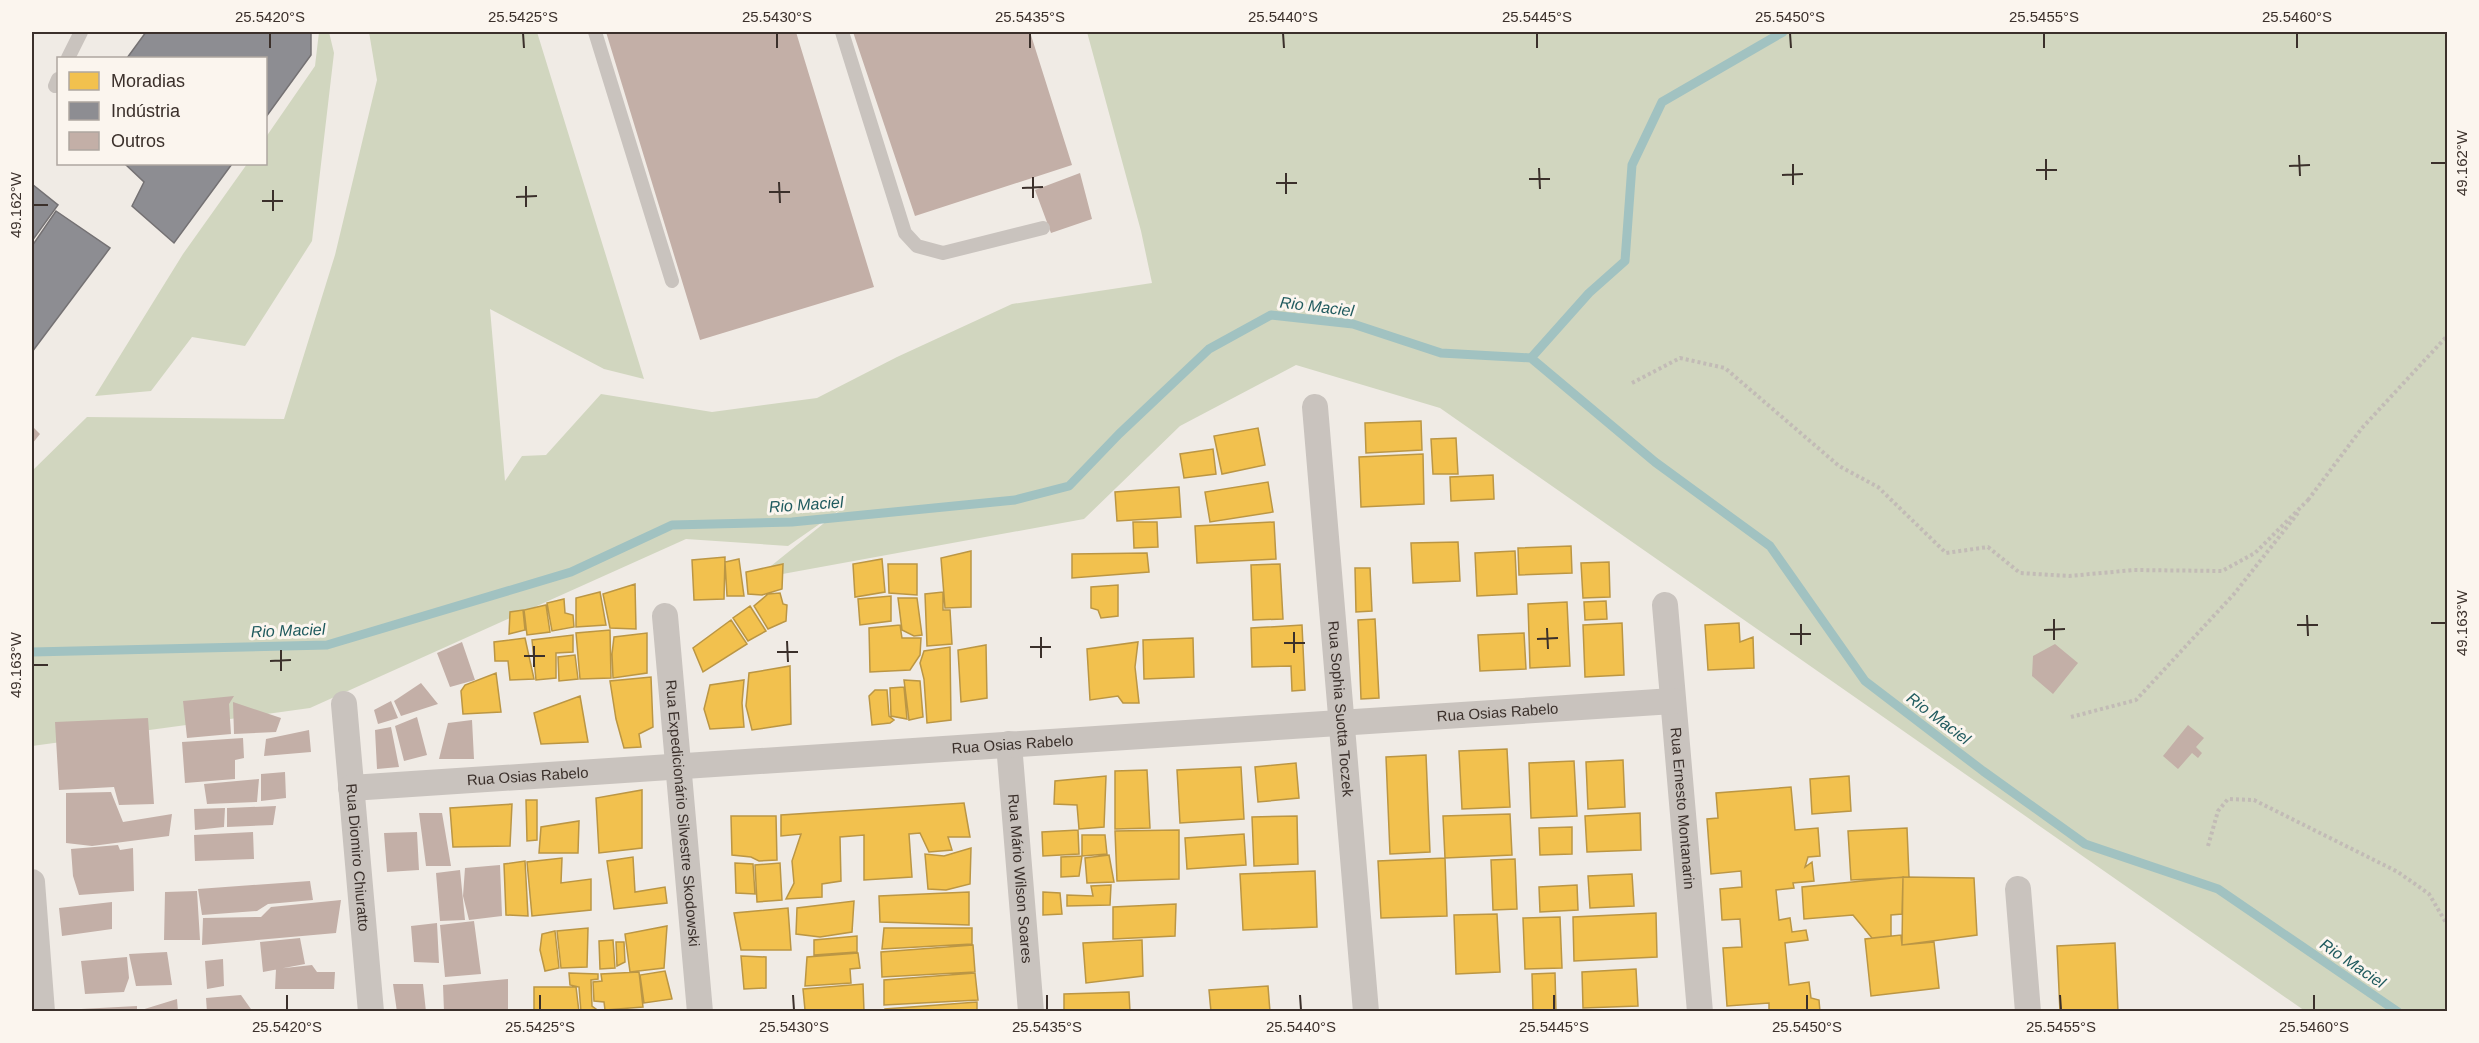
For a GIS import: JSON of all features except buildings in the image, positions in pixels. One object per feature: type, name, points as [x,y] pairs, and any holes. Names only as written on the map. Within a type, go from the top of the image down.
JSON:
[{"type":"street","name":"Rua Sophia Suotta Toczek","points":[[1315,407],[1366,1011]]},
{"type":"street","name":"Rua Ernesto Montanarin","points":[[1665,605],[1700,1011]]},
{"type":"street","name":"Rua Expedicionário Silvestre Skodowski","points":[[665,616],[700,1011]]},
{"type":"street","name":"Rua Osias Rabelo","points":[[351,788],[1673,701]]},
{"type":"street","name":"Rua Diomiro Chiuratto","points":[[344,705],[371,1011]]},
{"type":"street","name":"Rua Mário Wilson Soares","points":[[1009,744],[1031,1011]]},
{"type":"street","points":[[32,882],[42,1011]]},
{"type":"street","points":[[2018,889],[2028,1011]]},
{"type":"lane","points":[[68,57],[81,32]]},
{"type":"lane","points":[[595,32],[672,281]]},
{"type":"lane","points":[[842,32],[905,233],[917,246],[943,253],[1043,228]]},
{"type":"path","points":[[2071,717],[2136,700],[2234,594],[2362,428],[2448,335]]},
{"type":"path","points":[[1632,383],[1680,358],[1725,368],[1839,466],[1878,487],[1946,553],[1988,547],[2020,573],[2069,576],[2134,570],[2222,571],[2255,552],[2309,499]]},
{"type":"path","points":[[2208,846],[2218,811],[2228,799],[2254,800],[2398,872],[2429,894],[2448,926]]},
{"type":"green space","points":[[319,32],[329,32],[334,53],[312,241],[245,346],[192,337],[151,391],[95,396],[183,254],[246,165],[267,165],[267,136],[315,66]]},
{"type":"green space","points":[[369,32],[537,32],[644,379],[604,369],[490,309],[505,481],[522,456],[546,455],[601,394],[712,412],[817,398],[897,357],[1012,304],[1152,283],[1141,231],[1087,32],[2447,32],[2447,1011],[2305,1011],[1440,408],[1296,365],[1180,426],[1084,519],[755,579],[844,507],[788,546],[686,539],[310,708],[32,746],[32,471],[87,417],[284,419],[335,255],[377,80]]},
{"type":"waterway","name":"Rio Maciel","points":[[1531,358],[1589,293],[1625,261],[1632,165],[1662,102],[1783,32]]},
{"type":"waterway","name":"Rio Maciel","points":[[32,652],[327,645],[571,572],[672,525],[792,522],[1015,500],[1069,486],[1119,434],[1209,349],[1271,315],[1353,324],[1441,353],[1531,358],[1655,462],[1770,546],[1865,681],[1983,771],[2085,844],[2218,889],[2398,1012]]}]
